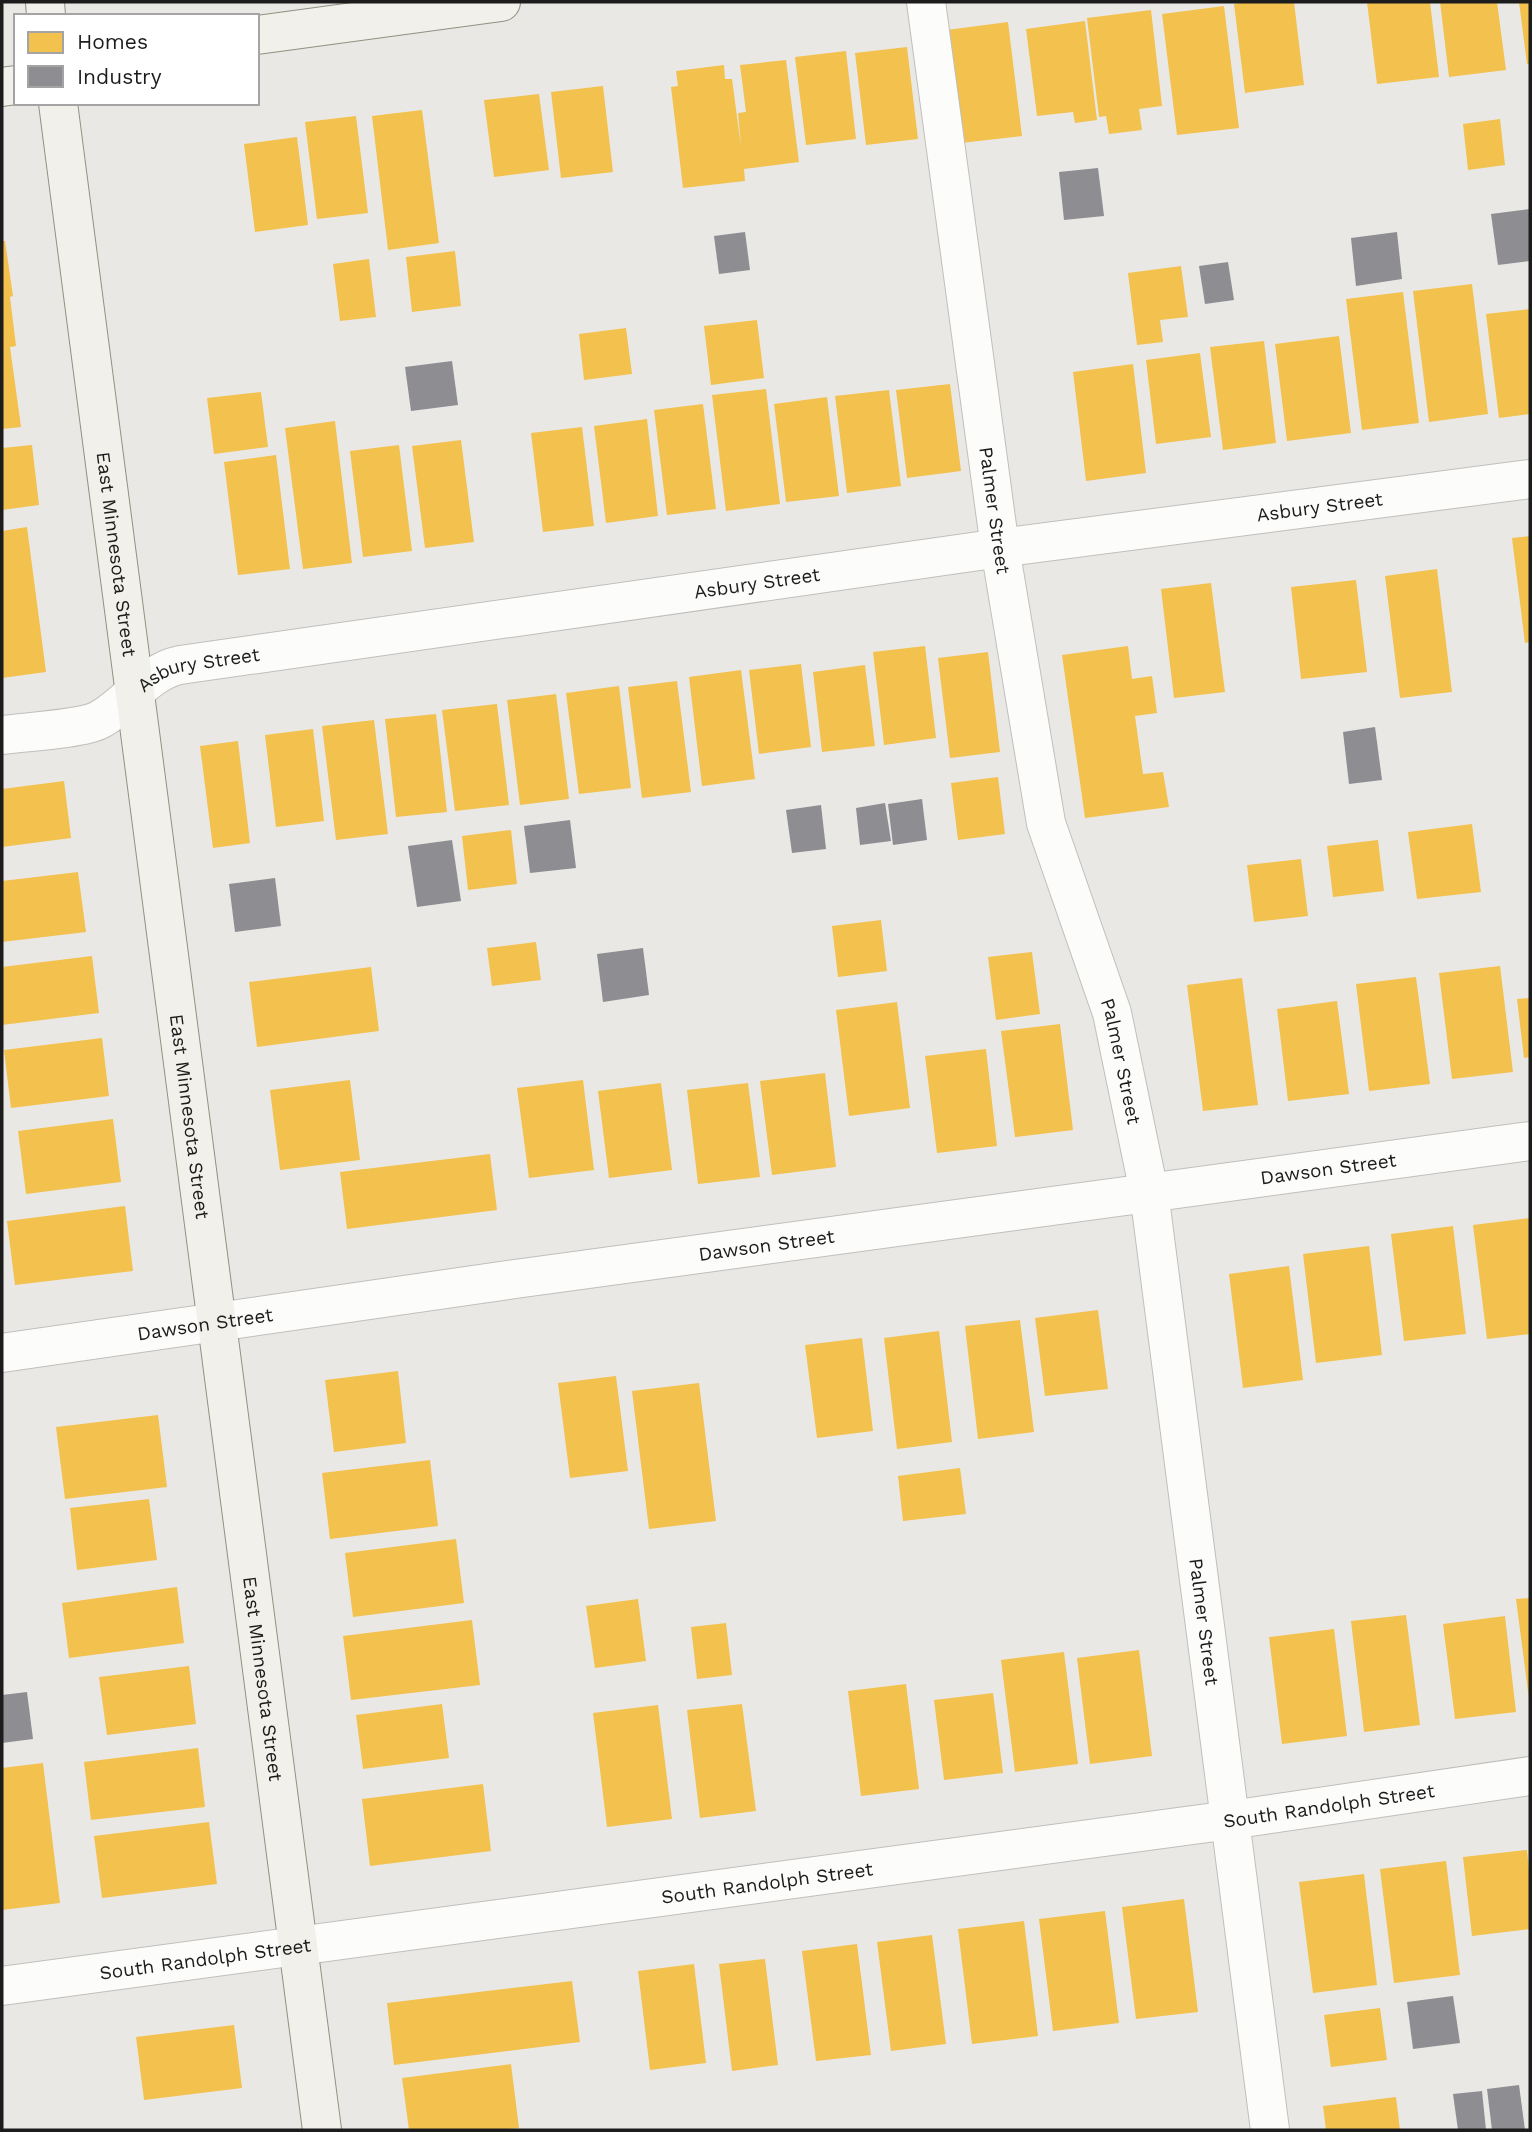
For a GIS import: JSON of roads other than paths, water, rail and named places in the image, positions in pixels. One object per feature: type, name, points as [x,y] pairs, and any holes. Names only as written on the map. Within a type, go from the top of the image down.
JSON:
[{"type":"street","points":[[259,35],[501,2]]},
{"type":"street","name":"Palmer Street","points":[[926,2],[1000,548],[1046,823],[1112,1013],[1149,1192],[1270,2130]]},
{"type":"street","name":"East Minnesota Street","points":[[58,105],[322,2130]]},
{"type":"street","name":"Asbury Street","points":[[2,735],[95,722],[134,695],[160,672],[180,665],[1000,548],[1530,479]]},
{"type":"street","name":"Dawson Street","points":[[2,1353],[543,1275],[1530,1141]]},
{"type":"street","name":"South Randolph Street","points":[[2,1986],[1230,1820],[1530,1776]]}]
